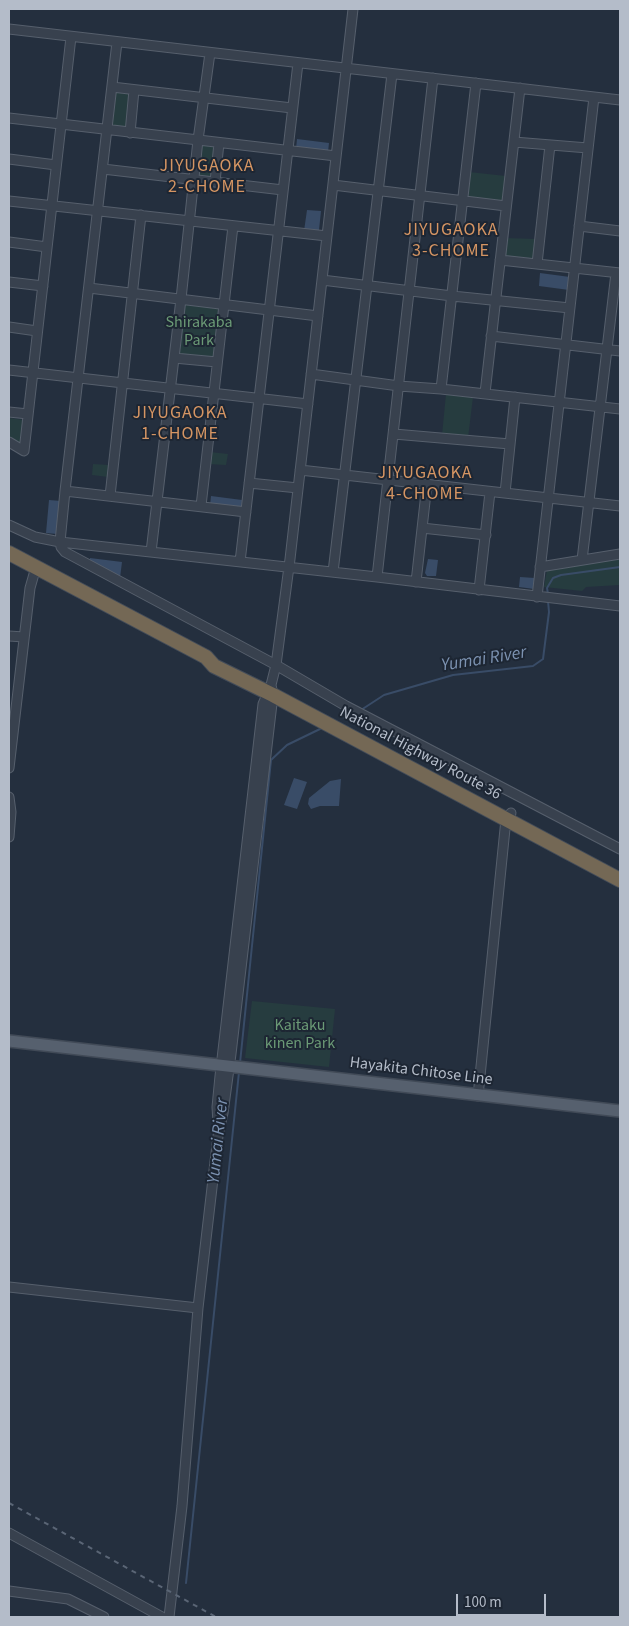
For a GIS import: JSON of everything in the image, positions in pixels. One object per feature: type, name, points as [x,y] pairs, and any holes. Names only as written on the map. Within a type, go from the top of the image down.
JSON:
[{"type":"highway","name":"National Highway Route 36","points":[[9,553],[206,657],[218,658],[270,691],[509,816],[620,870]]},
{"type":"highway","name":"National Highway Route 36","points":[[509,816],[620,880]]},
{"type":"main road","name":"Hayakita Chitose Line","points":[[9,1041],[620,1111]]},
{"type":"street","points":[[169,1617],[182,1506],[198,1308],[218,1136],[217,1107],[233,1067],[270,691],[276,665],[289,568],[352,9]]},
{"type":"street","points":[[9,29],[620,100]]},
{"type":"street","points":[[9,442],[24,450],[71,36]]},
{"type":"street","points":[[117,42],[65,491],[60,542],[64,552],[276,665],[346,706],[620,849]]},
{"type":"street","points":[[151,552],[198,140],[210,53]]},
{"type":"street","points":[[240,562],[298,63]]},
{"type":"street","points":[[333,572],[392,74]]},
{"type":"street","points":[[377,577],[433,78]]},
{"type":"street","points":[[441,389],[476,83]]},
{"type":"street","points":[[112,87],[292,108]]},
{"type":"street","points":[[485,394],[520,88]]},
{"type":"street","points":[[130,133],[134,90]]},
{"type":"street","points":[[539,597],[540,567],[594,97]]},
{"type":"street","points":[[9,118],[336,156]]},
{"type":"street","points":[[514,142],[588,148]]},
{"type":"street","points":[[215,182],[219,143]]},
{"type":"street","points":[[537,264],[550,145]]},
{"type":"street","points":[[9,159],[56,165]]},
{"type":"street","points":[[103,169],[283,190]]},
{"type":"street","points":[[333,185],[506,206]]},
{"type":"street","points":[[9,201],[327,236]]},
{"type":"street","points":[[110,496],[141,216]]},
{"type":"street","points":[[201,506],[233,226]]},
{"type":"street","points":[[579,226],[620,231]]},
{"type":"street","points":[[9,242],[47,247]]},
{"type":"street","points":[[500,260],[618,273],[606,350],[582,560]]},
{"type":"street","points":[[322,280],[570,308]]},
{"type":"street","points":[[9,282],[42,286]]},
{"type":"street","points":[[90,288],[318,316]]},
{"type":"street","points":[[9,327],[37,330]]},
{"type":"street","points":[[491,336],[620,352]]},
{"type":"street","points":[[174,358],[217,362]]},
{"type":"street","points":[[9,370],[308,404]]},
{"type":"street","points":[[311,374],[399,386],[620,409]]},
{"type":"street","points":[[505,493],[515,397]]},
{"type":"street","points":[[9,412],[28,414]]},
{"type":"street","points":[[394,434],[510,444]]},
{"type":"street","points":[[300,470],[620,506]]},
{"type":"street","points":[[249,483],[298,488]]},
{"type":"street","points":[[416,582],[427,484]]},
{"type":"street","points":[[65,491],[246,512]]},
{"type":"street","points":[[480,590],[490,492]]},
{"type":"street","points":[[9,525],[35,537],[60,542],[620,606]]},
{"type":"street","points":[[422,528],[486,535]]},
{"type":"street","points":[[540,567],[620,554]]},
{"type":"street","points":[[9,768],[13,687],[24,637],[30,588],[36,567]]},
{"type":"street","points":[[9,636],[24,637]]},
{"type":"street","points":[[9,797],[12,812],[9,837]]},
{"type":"street","points":[[478,1096],[509,816]]},
{"type":"street","points":[[9,1287],[198,1308]]},
{"type":"street","points":[[9,1533],[162,1617]]},
{"type":"street","points":[[9,1592],[68,1599],[104,1617]]},
{"type":"green space","points":[[115,91],[132,93],[128,129],[111,127]]},
{"type":"green space","points":[[200,143],[216,145],[213,177],[197,176]]},
{"type":"green space","points":[[469,172],[506,176],[503,201],[466,197]]},
{"type":"green space","points":[[505,238],[536,239],[534,258],[504,256]]},
{"type":"green space","name":"Shirakaba Park","points":[[184,304],[221,309],[215,359],[177,355]]},
{"type":"green space","points":[[446,394],[473,397],[468,438],[442,435]]},
{"type":"green space","points":[[9,418],[24,420],[21,442],[19,443],[9,438]]},
{"type":"green space","points":[[210,452],[228,454],[226,465],[208,464]]},
{"type":"green space","points":[[93,464],[109,465],[108,477],[92,475]]},
{"type":"green space","points":[[620,557],[620,585],[586,587],[582,591],[544,587],[547,570]]},
{"type":"green space","name":"Kaitaku kinen Park","points":[[252,1001],[335,1009],[329,1067],[245,1058]]},
{"type":"water","points":[[297,139],[329,143],[328,152],[296,149]]},
{"type":"water","points":[[307,210],[321,211],[317,233],[304,231]]},
{"type":"water","points":[[540,273],[570,277],[569,290],[539,286]]},
{"type":"water","points":[[211,496],[242,500],[241,509],[210,506]]},
{"type":"water","points":[[49,500],[61,501],[57,534],[46,533]]},
{"type":"water","points":[[90,558],[122,562],[120,578],[90,563]]},
{"type":"water","points":[[428,559],[438,560],[436,576],[427,576],[425,573]]},
{"type":"water","points":[[520,577],[535,578],[534,589],[519,587]]},
{"type":"water","points":[[294,778],[307,782],[297,809],[284,805]]},
{"type":"water","points":[[341,779],[339,806],[320,806],[311,809],[308,804],[309,798],[330,781]]},
{"type":"waterway","name":"Yumai River","points":[[548,594],[547,588],[553,578],[561,575],[620,567]]},
{"type":"waterway","name":"Yumai River","points":[[361,710],[384,695],[453,675],[533,666],[543,659],[549,612],[548,601]]},
{"type":"waterway","name":"Yumai River","points":[[344,718],[352,714]]},
{"type":"waterway","name":"Yumai River","points":[[240,1063],[271,760],[287,745],[320,729]]},
{"type":"waterway","name":"Yumai River","points":[[186,1583],[239,1072]]},
{"type":"railway","points":[[9,1503],[216,1617]]},
{"type":"district","name":"JIYUGAOKA 2-CHOME","points":[[207,177]]},
{"type":"district","name":"JIYUGAOKA 3-CHOME","points":[[451,241]]},
{"type":"district","name":"JIYUGAOKA 1-CHOME","points":[[180,424]]},
{"type":"district","name":"JIYUGAOKA 4-CHOME","points":[[425,484]]}]
